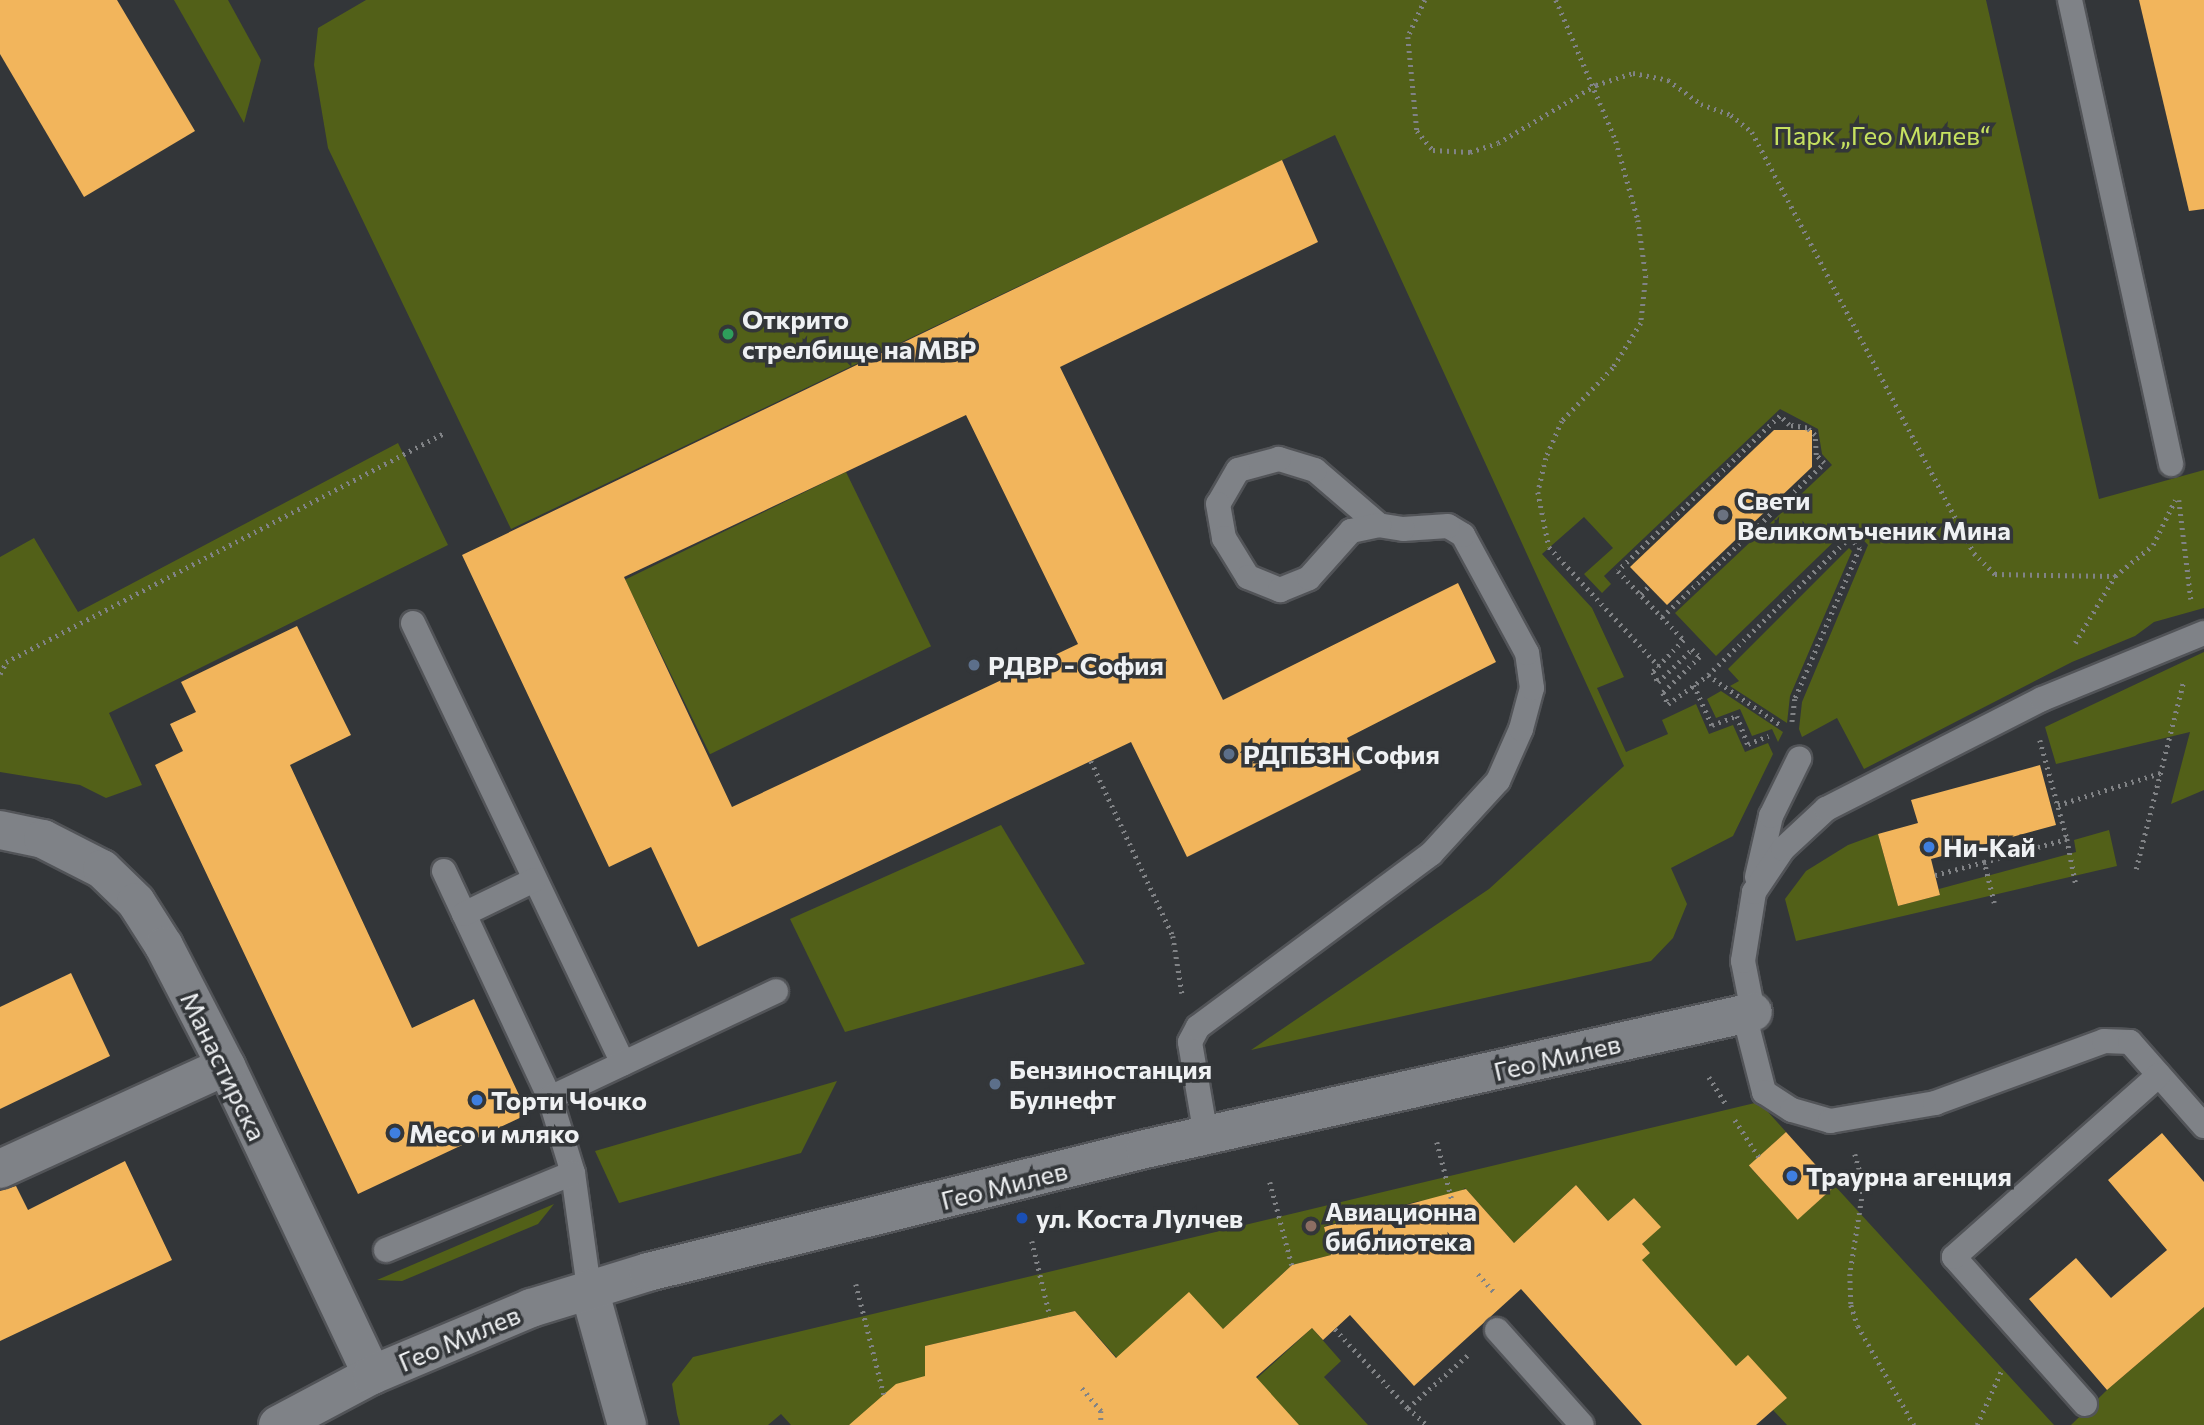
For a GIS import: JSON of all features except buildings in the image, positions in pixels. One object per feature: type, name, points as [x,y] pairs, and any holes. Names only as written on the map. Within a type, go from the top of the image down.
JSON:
[{"type":"street","name":"Манастирска","points":[[0,830],[43,839],[102,869],[136,902],[164,946],[226,1066],[373,1375]]},
{"type":"street","name":"Гео Милев","points":[[278,1425],[373,1375],[531,1308],[589,1289],[1206,1136],[1748,1013]]},
{"type":"street","points":[[0,1169],[226,1066]]},
{"type":"street","points":[[589,1289],[627,1425]]},
{"type":"lane","points":[[2070,0],[2171,464]]},
{"type":"lane","points":[[1206,1136],[1190,1042],[1198,1027],[1431,854],[1498,781],[1521,729],[1532,688],[1527,653],[1473,546],[1448,526],[1403,529],[1379,525],[1351,531],[1309,578],[1280,590],[1248,577],[1224,538],[1218,504],[1238,470],[1279,459],[1315,470],[1379,525]]},
{"type":"lane","points":[[413,623],[623,1064]]},
{"type":"lane","points":[[1754,891],[1783,849],[1826,809],[2042,699],[2204,633]]},
{"type":"lane","points":[[1799,759],[1770,816],[1743,961],[1748,1013],[1764,1092],[1792,1110],[1830,1121],[1935,1103],[2104,1041],[2130,1042],[2204,1126]]},
{"type":"lane","points":[[444,871],[550,1098],[573,1172],[589,1289]]},
{"type":"lane","points":[[464,914],[534,880]]},
{"type":"lane","points":[[550,1098],[776,991]]},
{"type":"lane","points":[[2085,1404],[1954,1257],[2159,1075]]},
{"type":"lane","points":[[386,1251],[573,1172]]},
{"type":"lane","points":[[1496,1330],[1582,1425]]},
{"type":"path","points":[[1425,0],[1408,37],[1417,131],[1433,150],[1470,152],[1498,143],[1596,85],[1633,73],[1668,80],[1701,104],[1731,115],[1752,132],[1974,553],[1995,575],[2115,576]]},
{"type":"path","points":[[1556,0],[1596,85],[1638,220],[1646,276],[1641,323],[1613,368],[1562,421],[1546,458],[1538,492],[1549,547],[1659,666]]},
{"type":"path","points":[[1662,617],[1824,463],[1816,455],[1815,435],[1807,428],[1789,425],[1780,416],[1618,571],[1641,594],[1662,617],[1684,640],[1653,672],[1658,682],[1692,649],[1700,657],[1663,693],[1668,704],[1708,676],[1850,537],[1860,548],[1795,699],[1791,733],[1799,759]]},
{"type":"path","points":[[0,674],[6,662],[446,432]]},
{"type":"path","points":[[2076,885],[2067,839],[2038,730],[2042,699],[2115,576],[2153,545],[2178,493]]},
{"type":"path","points":[[1641,594],[1649,586]]},
{"type":"path","points":[[1708,676],[1784,728]]},
{"type":"path","points":[[1694,685],[1712,725],[1737,716],[1748,744],[1771,735],[1776,746]]},
{"type":"path","points":[[1091,761],[1173,936],[1178,966]]},
{"type":"path","points":[[2057,805],[2164,772]]},
{"type":"path","points":[[1935,876],[2067,839]]},
{"type":"path","points":[[1984,862],[1994,903]]},
{"type":"path","points":[[1830,1121],[1856,1156],[1864,1185],[1850,1274],[1851,1305],[1858,1326],[1914,1425]]},
{"type":"path","points":[[1437,1142],[1452,1200]]},
{"type":"path","points":[[1270,1182],[1292,1265]]},
{"type":"path","points":[[1032,1241],[1049,1316]]},
{"type":"path","points":[[1478,1274],[1497,1294]]},
{"type":"path","points":[[856,1284],[884,1395]]},
{"type":"path","points":[[1335,1329],[1427,1425]]},
{"type":"path","points":[[1408,1408],[1463,1359]]},
{"type":"path","points":[[1082,1388],[1101,1411],[1101,1425]]},
{"type":"path","points":[[1977,1425],[1990,1390]]},
{"type":"green space","points":[[174,0],[228,0],[261,60],[244,123]]},
{"type":"green space","name":"Парк „Гео Милев“","points":[[366,0],[1986,0],[2099,499],[2204,470],[2204,608],[2154,622],[2135,636],[2072,662],[1864,769],[1837,718],[1802,737],[1799,729],[1802,702],[1868,545],[1850,526],[1716,656],[1675,613],[1832,465],[1822,454],[1818,429],[1780,409],[1604,576],[1611,584],[1602,593],[1584,574],[1613,548],[1584,517],[1542,554],[1592,608],[1624,677],[1597,688],[1626,752],[1668,734],[1662,720],[1696,704],[1709,734],[1733,725],[1745,752],[1768,743],[1773,754],[1733,836],[1671,868],[1687,904],[1673,938],[1651,961],[1251,1050],[1489,889],[1624,766],[1335,135],[511,529],[328,148],[314,65],[318,28]]},
{"type":"green space","points":[[398,443],[448,545],[109,713],[142,785],[106,798],[80,785],[0,772],[0,557],[34,538],[78,612]]},
{"type":"green space","points":[[846,472],[931,646],[710,754],[625,580]]},
{"type":"green space","points":[[1849,548],[1852,551],[1790,696],[1787,723],[1730,686],[1739,681],[1728,669]]},
{"type":"green space","points":[[2204,652],[2204,790],[2171,804],[2190,732],[2056,764],[2045,727]]},
{"type":"green space","points":[[1721,691],[1783,732],[1778,742],[1772,729],[1752,736],[1740,709],[1716,718],[1707,699]]},
{"type":"green space","points":[[1001,825],[1085,964],[845,1032],[790,919]]},
{"type":"green space","points":[[2109,830],[2117,866],[1796,941],[1785,899],[1806,871],[1848,845],[1878,834],[1898,906],[1940,895],[1939,889],[2076,852],[2074,840]]},
{"type":"green space","points":[[837,1081],[801,1153],[619,1203],[595,1151]]},
{"type":"green space","points":[[1759,1102],[1786,1132],[1749,1166],[1798,1219],[1835,1186],[2054,1425],[1787,1425],[1773,1410],[1787,1398],[1736,1366],[1625,1274],[1650,1253],[1642,1244],[1660,1227],[1634,1198],[1608,1221],[1576,1185],[1514,1243],[1465,1188],[1452,1200],[1419,1201],[1324,1226],[1331,1255],[1292,1265],[1223,1329],[1117,1358],[1075,1311],[925,1346],[925,1376],[849,1425],[791,1425],[781,1414],[768,1425],[680,1425],[672,1384],[693,1357]]},
{"type":"green space","points":[[554,1204],[538,1224],[402,1281],[377,1280]]},
{"type":"green space","points":[[2204,1307],[2204,1425],[2071,1425],[2107,1390]]},
{"type":"green space","points":[[1312,1328],[1341,1361],[1324,1377],[1368,1425],[1299,1425],[1242,1392]]},
{"type":"place","name":"Открито стрелбище на МВР","points":[[728,334]]},
{"type":"place","name":"Свети Великомъченик Мина","points":[[1723,515]]},
{"type":"place","name":"РДВР - София","points":[[974,665]]},
{"type":"place","name":"РДПБЗН София","points":[[1229,754]]},
{"type":"place","name":"Ни-Кай","points":[[1929,847]]},
{"type":"place","name":"Бензиностанция Булнефт","points":[[995,1084]]},
{"type":"place","name":"Торти Чочко","points":[[477,1100]]},
{"type":"place","name":"Месо и мляко","points":[[395,1133]]},
{"type":"place","name":"Траурна агенция","points":[[1792,1176]]},
{"type":"place","name":"ул. Коста Лулчев","points":[[1022,1218]]},
{"type":"place","name":"Авиационна библиотека","points":[[1311,1226]]}]
